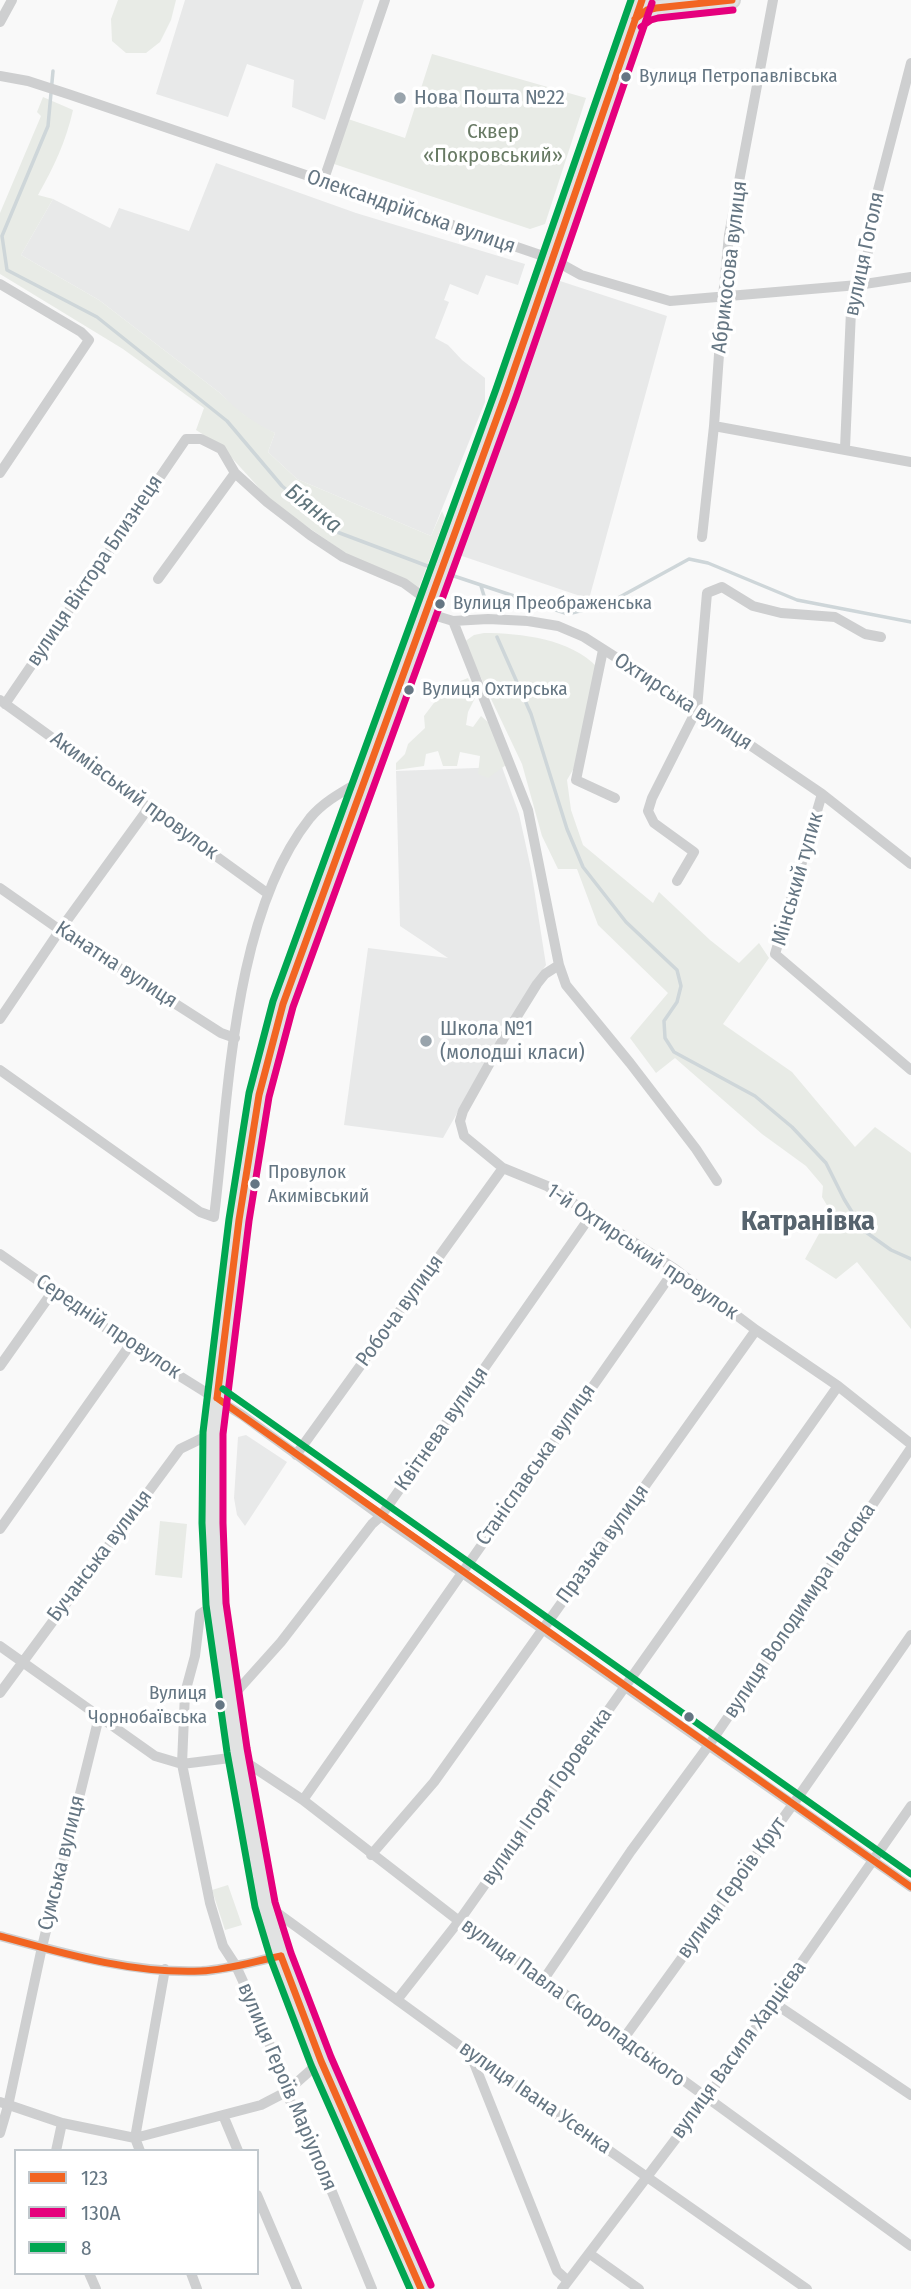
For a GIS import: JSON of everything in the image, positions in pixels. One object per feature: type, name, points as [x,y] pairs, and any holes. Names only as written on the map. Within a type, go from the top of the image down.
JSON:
[{"type":"main road","name":"вулиця Героїв Маріуполя","points":[[421,2289],[321,2062],[265,1905],[238,1756],[216,1604],[212,1523],[213,1433],[239,1220],[260,1095],[283,1004],[430,601],[642,0]]},
{"type":"main road","points":[[635,19],[647,10],[656,8],[732,0]]},
{"type":"street","points":[[0,22],[12,0]]},
{"type":"street","points":[[323,182],[385,0]]},
{"type":"street","name":"Абрикосова вулиця","points":[[702,537],[730,235],[773,0]]},
{"type":"street","name":"вулиця Гоголя","points":[[845,449],[851,311],[866,263],[878,190],[911,63]]},
{"type":"street","name":"Олександрійська вулиця","points":[[0,76],[28,81],[71,95],[552,259],[581,275],[670,301],[858,285],[911,277]]},
{"type":"street","points":[[0,284],[81,331],[89,340],[0,473]]},
{"type":"street","points":[[714,426],[911,462]]},
{"type":"street","name":"Охтирська вулиця","points":[[186,439],[201,439],[221,449],[235,473],[267,502],[343,556],[404,583],[453,621],[496,619],[558,626],[584,638],[697,709],[822,794],[911,864]]},
{"type":"street","name":"вулиця Віктора Близнеця","points":[[2,702],[186,439]]},
{"type":"street","points":[[158,579],[235,473]]},
{"type":"street","points":[[677,881],[694,852],[654,823],[648,811],[697,709],[707,593],[722,587],[752,606],[781,613],[835,617],[865,634],[881,637]]},
{"type":"street","points":[[453,621],[528,810],[559,965],[566,985],[639,1074],[717,1181]]},
{"type":"street","points":[[603,650],[576,780],[615,798]]},
{"type":"street","name":"Акимівський провулок","points":[[2,702],[267,893]]},
{"type":"street","points":[[0,1070],[200,1212],[214,1217],[241,996],[267,893],[289,848],[312,816],[331,799],[366,778]]},
{"type":"street","name":"Мінський тупик","points":[[822,794],[775,954],[911,1070]]},
{"type":"street","points":[[0,1019],[60,930],[150,807]]},
{"type":"street","name":"Канатна вулиця","points":[[0,888],[60,930],[221,1033],[235,1038]]},
{"type":"street","name":"1-й Охтирський провулок","points":[[559,965],[545,974],[537,984],[463,1111],[460,1121],[464,1136],[503,1168],[547,1185],[676,1269],[756,1330],[838,1386],[911,1446]]},
{"type":"street","name":"Робоча вулиця","points":[[296,1455],[503,1168]]},
{"type":"street","name":"Квітнева вулиця","points":[[229,1700],[281,1642],[381,1516],[592,1214]]},
{"type":"street","name":"Середній провулок","points":[[0,1254],[130,1345],[217,1398],[911,1887]]},
{"type":"street","name":"Станіславська вулиця","points":[[303,1800],[461,1571],[676,1269]]},
{"type":"street","points":[[0,1366],[53,1291]]},
{"type":"street","name":"Празька вулиця","points":[[371,1855],[435,1782],[756,1330]]},
{"type":"street","points":[[0,1529],[130,1345]]},
{"type":"street","name":"вулиця Ігоря Горовенка","points":[[397,2000],[459,1921],[838,1386]]},
{"type":"street","name":"Бучанська вулиця","points":[[0,1693],[180,1449],[213,1433]]},
{"type":"street","name":"вулиця Володимира Івасюка","points":[[544,1979],[631,1851],[709,1745],[911,1446]]},
{"type":"street","name":"вулиця Героїв Маріуполя","points":[[216,1604],[200,1614],[195,1656],[185,1693],[182,1765],[211,1903],[223,1945],[236,1966],[263,2025],[286,2092],[325,2175],[372,2289]]},
{"type":"street","name":"вулиця Героїв Крут","points":[[624,2038],[794,1803],[911,1634]]},
{"type":"street","points":[[0,1646],[155,1756],[182,1765],[238,1756]]},
{"type":"street","name":"Сумська вулиця","points":[[0,2133],[4,2104],[99,1717]]},
{"type":"street","name":"вулиця Павла Скоропадського","points":[[238,1756],[303,1800],[459,1921],[544,1979],[911,2246]]},
{"type":"street","name":"вулиця Василя Харцієва","points":[[565,2285],[706,2099],[911,1806]]},
{"type":"street","name":"вулиця Івана Усенка","points":[[265,1905],[470,2053],[807,2289]]},
{"type":"street","points":[[0,1936],[103,1962],[165,1969],[202,1971],[281,1956]]},
{"type":"street","points":[[139,2149],[135,2138],[165,1969]]},
{"type":"street","points":[[774,2003],[911,2095]]},
{"type":"street","points":[[470,2053],[565,2285]]},
{"type":"street","points":[[4,2104],[62,2123],[135,2138],[261,2105],[286,2092],[321,2062]]},
{"type":"street","points":[[223,2115],[237,2149]]},
{"type":"street","points":[[56,2149],[62,2123]]},
{"type":"street","points":[[259,2200],[297,2289]]},
{"type":"street","points":[[590,2254],[639,2289]]},
{"type":"shaded area","points":[[185,0],[364,0],[325,120],[292,107],[294,80],[247,64],[228,117],[156,94]]},
{"type":"shaded area","points":[[216,163],[356,213],[525,264],[518,285],[486,275],[478,295],[450,284],[444,300],[449,302],[435,338],[448,345],[485,378],[485,402],[431,536],[297,479],[268,452],[275,433],[259,426],[233,407],[220,393],[99,300],[21,255],[53,199],[110,228],[119,208],[189,231]]},
{"type":"shaded area","points":[[560,281],[667,316],[589,599],[459,555]]},
{"type":"shaded area","points":[[502,767],[519,814],[531,869],[546,965],[507,1024],[497,1027],[497,1043],[443,1138],[344,1125],[368,948],[448,958],[400,926],[396,771]]},
{"type":"shaded area","points":[[246,1435],[287,1462],[245,1526],[237,1515],[234,1498],[238,1437]]},
{"type":"green space","points":[[118,0],[176,0],[171,20],[160,42],[146,53],[126,53],[112,41],[111,19]]},
{"type":"green space","name":"Сквер «Покровський»","points":[[432,54],[586,98],[545,224],[530,229],[334,164],[348,119],[405,138]]},
{"type":"green space","points":[[43,97],[73,110],[59,154],[38,195],[53,199],[21,255],[99,300],[246,416],[275,433],[268,452],[297,479],[431,536],[442,511],[445,518],[418,590],[345,553],[272,502],[220,445],[196,430],[204,408],[123,349],[0,274],[0,213],[41,116],[37,112]]},
{"type":"green space","points":[[484,633],[529,636],[560,644],[574,650],[597,667],[574,768],[567,780],[571,810],[583,845],[653,903],[659,892],[739,963],[759,943],[769,958],[723,1024],[792,1072],[855,1147],[875,1127],[911,1153],[911,1329],[857,1262],[836,1279],[805,1259],[831,1212],[822,1197],[823,1186],[806,1166],[762,1134],[675,1058],[656,1073],[630,1038],[668,993],[598,925],[577,869],[558,869],[542,836],[522,764],[464,642],[474,635]]},
{"type":"green space","points":[[468,678],[476,696],[468,712],[466,725],[473,727],[481,716],[489,723],[506,765],[488,778],[478,774],[480,756],[460,752],[457,766],[443,766],[438,751],[426,754],[424,766],[396,770],[396,763],[405,754],[408,744],[425,728],[424,716],[446,687]]},
{"type":"green space","points":[[160,1521],[187,1524],[182,1578],[155,1575]]},
{"type":"green space","points":[[228,1885],[242,1925],[225,1930],[212,1890]]},
{"type":"waterway","name":"Біянка","points":[[53,71],[48,126],[2,236],[7,270],[97,317],[227,421],[282,486],[337,532],[438,570]]},
{"type":"waterway","name":"Біянка","points":[[445,573],[568,614],[607,604],[689,559],[708,563],[797,600],[911,622]]},
{"type":"waterway","points":[[481,586],[488,609]]},
{"type":"waterway","points":[[497,637],[531,714],[567,829],[583,867],[626,922],[677,970],[681,986],[677,1002],[664,1021],[665,1038],[674,1052],[755,1096],[792,1127],[826,1163],[863,1230],[891,1250],[911,1259]]},
{"type":"transit line","name":"8","points":[[410,2289],[311,2065],[271,1960],[255,1907],[227,1752],[206,1605],[202,1523],[203,1432],[229,1219],[249,1093],[273,1001],[496,389],[631,0]]},
{"type":"transit line","name":"123","points":[[217,1398],[239,1220],[259,1095],[283,1004],[506,393],[642,0]]},
{"type":"transit line","name":"123","points":[[635,19],[647,10],[656,8],[732,0]]},
{"type":"transit line","name":"130А","points":[[431,2285],[331,2057],[291,1953],[275,1902],[247,1748],[226,1603],[223,1434],[249,1221],[269,1097],[293,1007],[516,397],[652,3]]},
{"type":"transit line","name":"130А","points":[[641,27],[658,18],[733,10]]},
{"type":"transit line","name":"8","points":[[223,1389],[911,1874]]},
{"type":"transit line","name":"123","points":[[217,1398],[911,1887]]},
{"type":"transit line","name":"123","points":[[0,1936],[99,1961],[176,1971],[211,1970],[281,1956]]},
{"type":"transit line","name":"123","points":[[281,1956],[321,2061],[421,2289]]},
{"type":"place","name":"Вулиця Петропавлівська","points":[[626,77]]},
{"type":"place","name":"Нова Пошта №22","points":[[400,98]]},
{"type":"place","name":"Вулиця Преображенська","points":[[440,604]]},
{"type":"place","name":"Вулиця Охтирська","points":[[409,690]]},
{"type":"place","name":"Школа №1 (молодші класи)","points":[[426,1041]]},
{"type":"place","name":"Провулок Акимівський","points":[[255,1184]]},
{"type":"place","name":"Вулиця Чорнобаївська","points":[[220,1705]]},
{"type":"district","name":"Катранівка","points":[[808,1222]]}]
